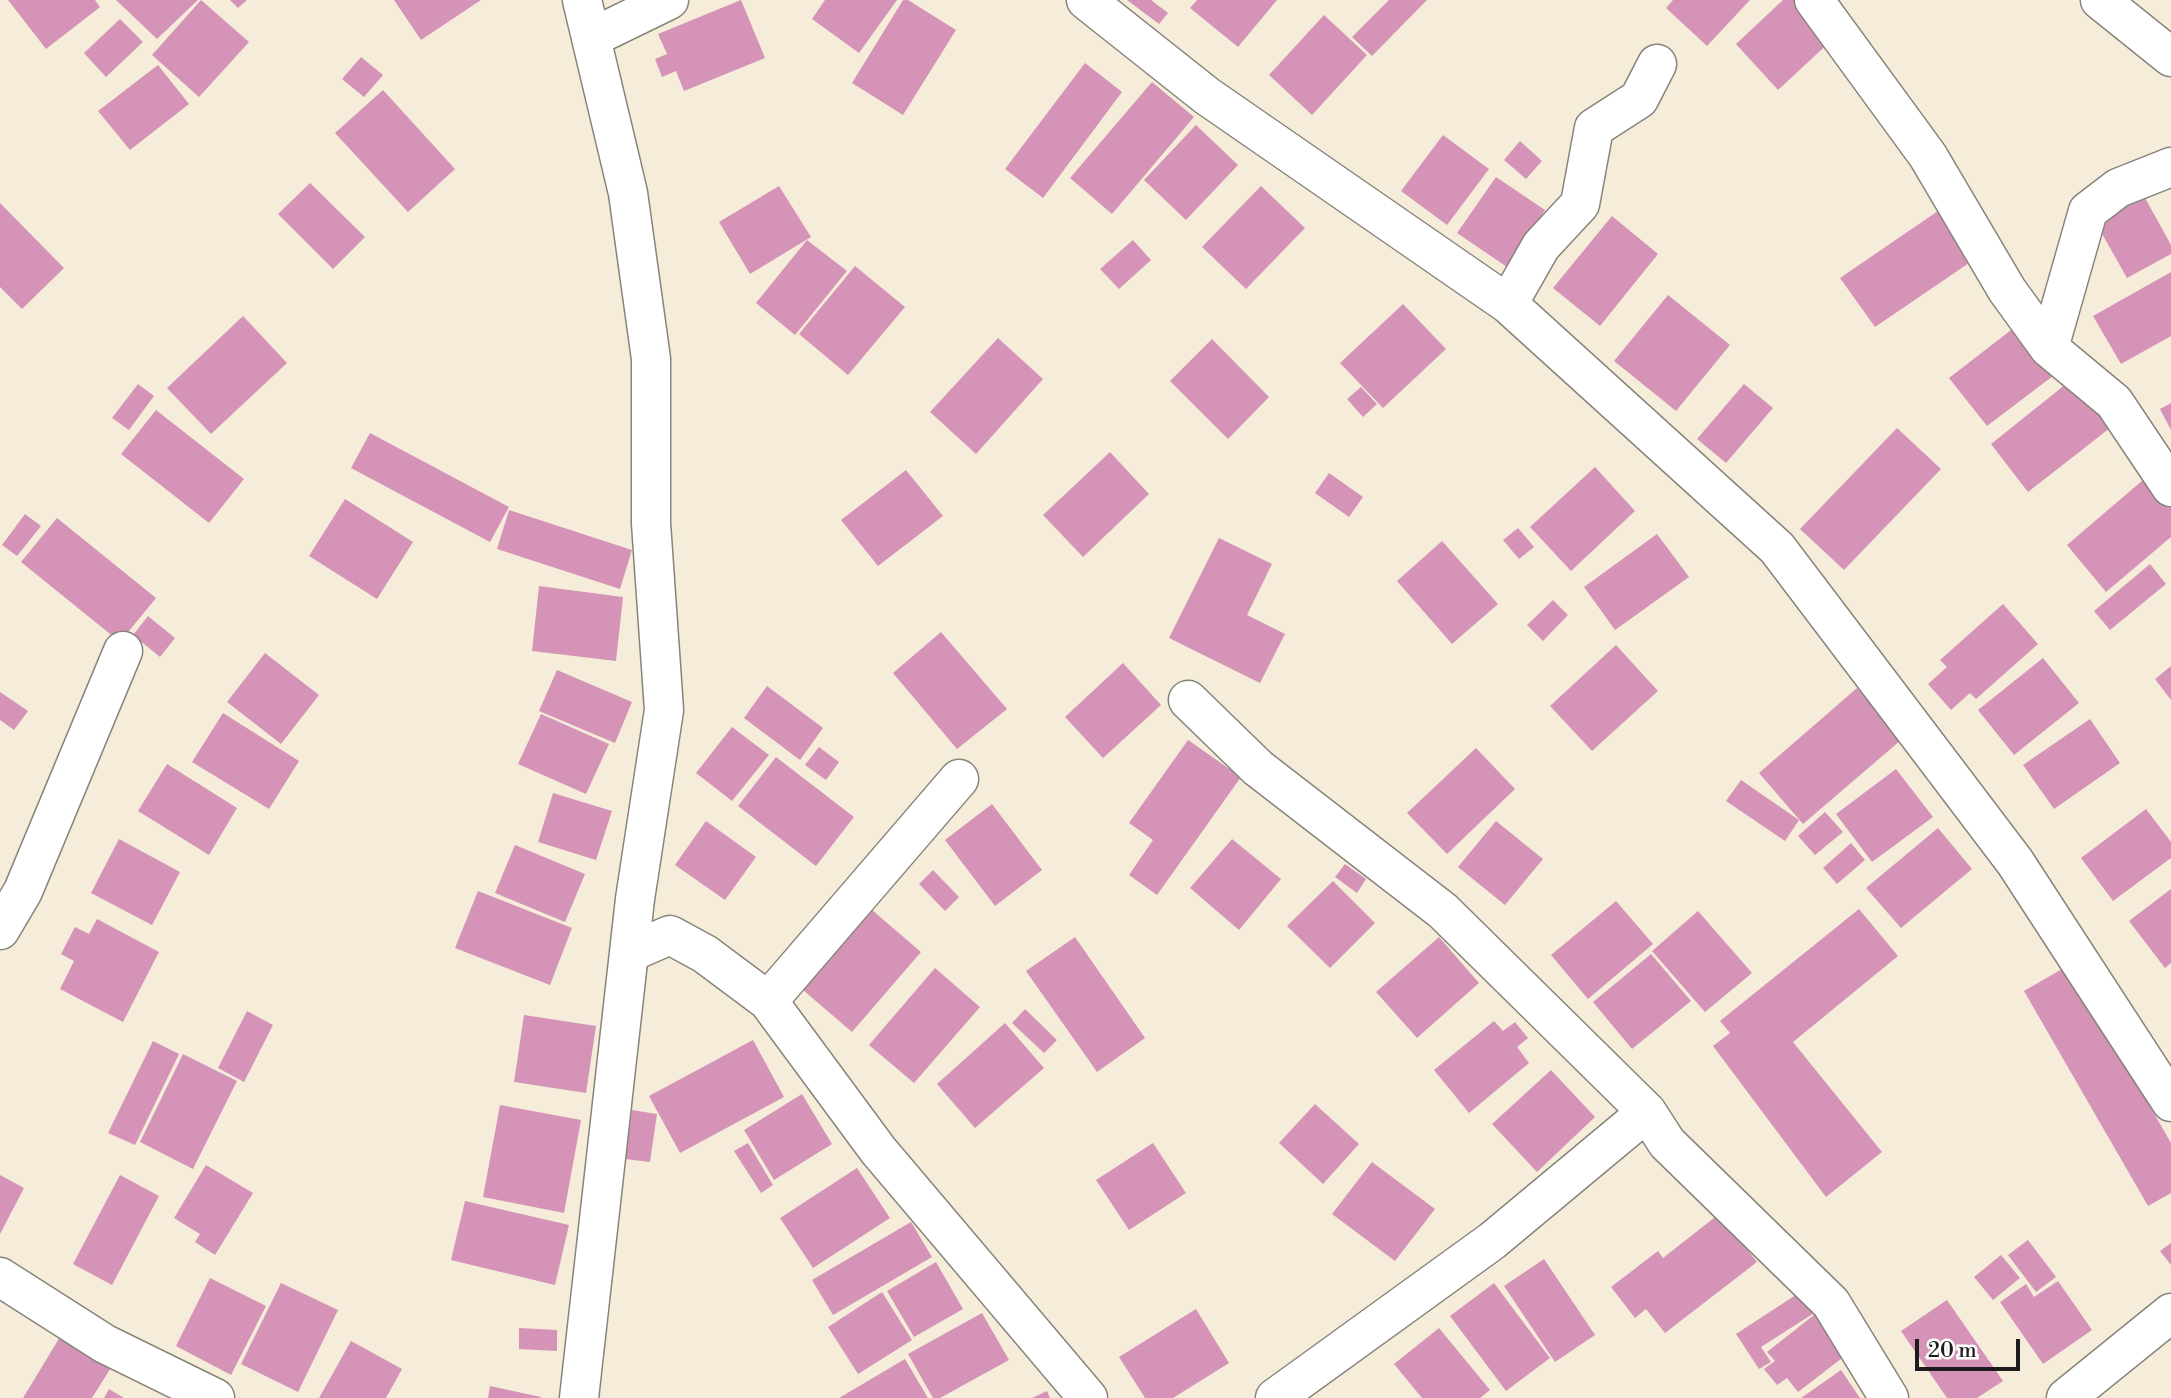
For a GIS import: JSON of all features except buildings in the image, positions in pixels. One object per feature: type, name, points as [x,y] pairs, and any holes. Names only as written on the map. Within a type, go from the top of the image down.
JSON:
[{"type":"street","points":[[579,1398],[635,899],[664,710],[651,523],[652,359],[628,193],[582,0]]},
{"type":"street","points":[[591,38],[669,0]]},
{"type":"street","points":[[1086,0],[1207,96],[1508,304],[1777,548],[2015,862],[2171,1102]]},
{"type":"street","points":[[1814,0],[1928,156],[2007,290],[2049,348],[2114,402],[2171,487]]},
{"type":"street","points":[[2100,0],[2171,57]]},
{"type":"street","points":[[1508,304],[1541,246],[1580,204],[1594,128],[1639,99],[1657,64]]},
{"type":"street","points":[[2049,348],[2088,211],[2118,188],[2171,167]]},
{"type":"street","points":[[0,930],[12,884],[122,651]]},
{"type":"street","points":[[1188,700],[1258,768],[1443,911],[1647,1112],[1667,1143],[1831,1303],[1889,1398]]},
{"type":"street","points":[[768,1001],[960,779]]},
{"type":"street","points":[[631,952],[670,935],[705,954],[768,1001],[878,1150],[1088,1398]]},
{"type":"street","points":[[1275,1398],[1492,1241],[1647,1112]]},
{"type":"street","points":[[0,1277],[106,1344],[215,1398]]},
{"type":"street","points":[[2066,1398],[2171,1313]]}]
